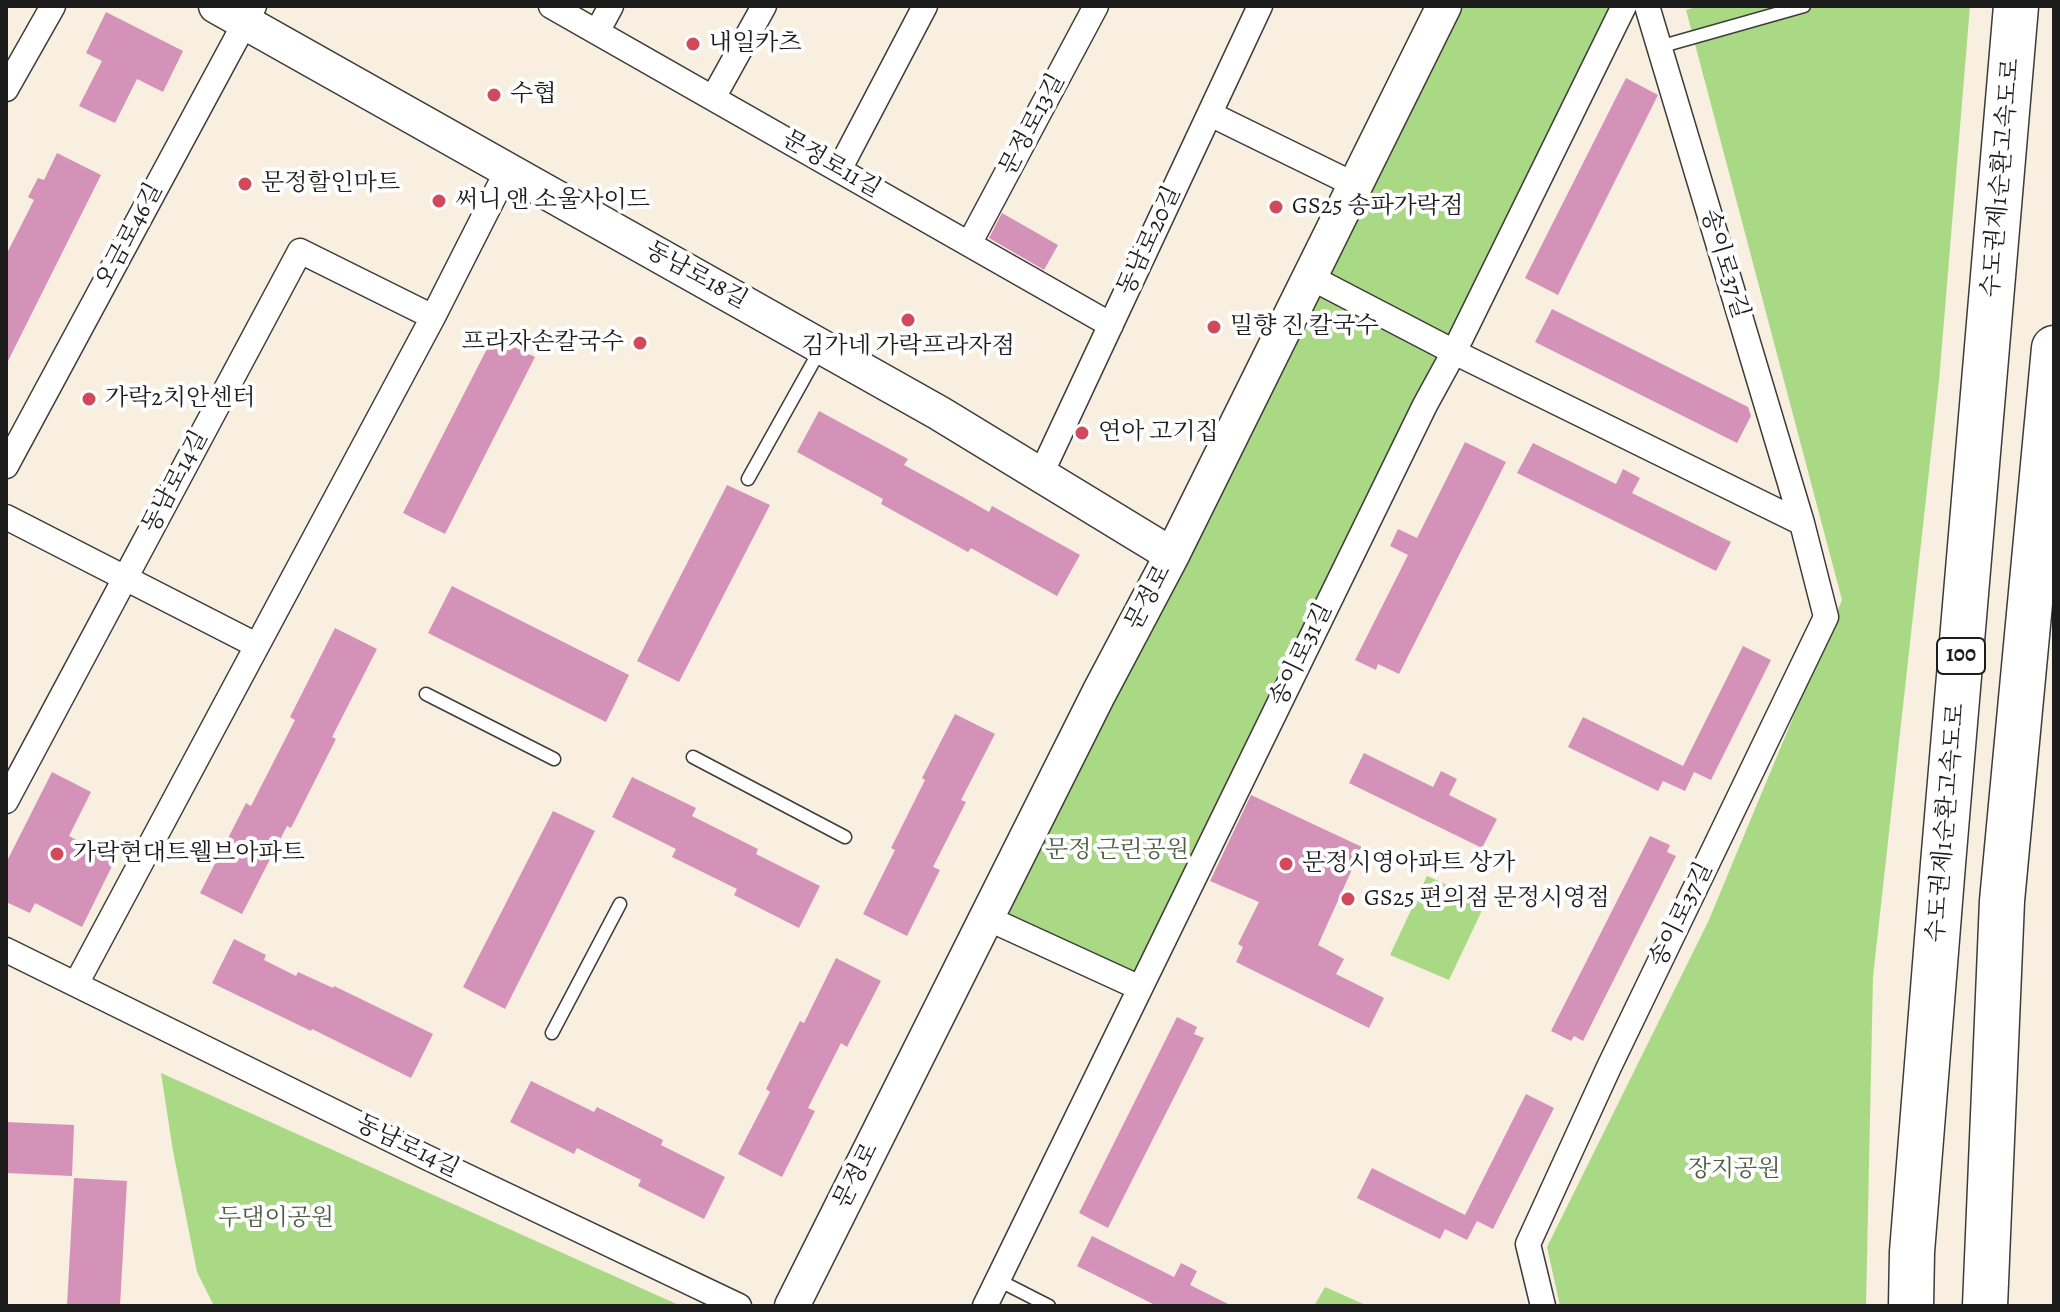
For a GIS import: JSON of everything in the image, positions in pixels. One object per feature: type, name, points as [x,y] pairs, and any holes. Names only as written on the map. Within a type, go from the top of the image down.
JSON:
[{"type":"highway","name":"수도권제1순환고속도로","points":[[1911,1306],[1912,1252],[1943,864],[2016,6]]},
{"type":"highway","points":[[1985,1306],[2002,901],[2054,348]]},
{"type":"street","points":[[9,76],[53,6]]},
{"type":"street","name":"동남로18길","points":[[216,6],[250,14],[508,169],[939,413],[1172,555]]},
{"type":"street","name":"문정로11길","points":[[551,6],[1111,325]]},
{"type":"street","points":[[597,32],[611,6]]},
{"type":"street","points":[[713,98],[764,6]]},
{"type":"street","points":[[839,170],[925,6]]},
{"type":"street","name":"문정로13길","points":[[969,244],[1096,6]]},
{"type":"street","name":"동남로20길","points":[[1040,476],[1260,6]]},
{"type":"street","name":"문정로","points":[[792,1306],[1099,693],[1172,555],[1444,6]]},
{"type":"street","name":"송이로31길","points":[[985,1306],[1425,405],[1624,6]]},
{"type":"street","name":"송이로37길","points":[[1543,1306],[1528,1244],[1609,1067],[1826,617],[1802,523],[1647,6]]},
{"type":"street","name":"오금로46길","points":[[6,466],[250,14]]},
{"type":"street","points":[[1210,114],[1355,185]]},
{"type":"street","points":[[76,984],[433,317],[508,169]]},
{"type":"street","name":"동남로14길","points":[[6,801],[300,251],[433,317]]},
{"type":"street","points":[[1310,277],[1454,352],[1802,523]]},
{"type":"street","points":[[6,517],[256,645]]},
{"type":"street","points":[[987,918],[1140,988]]},
{"type":"street","name":"동남로14길","points":[[6,950],[426,1157],[739,1306]]},
{"type":"lane","points":[[1659,47],[1804,6]]},
{"type":"lane","points":[[748,479],[822,347]]},
{"type":"lane","points":[[426,694],[554,759]]},
{"type":"lane","points":[[693,757],[845,837]]},
{"type":"lane","points":[[552,1033],[620,904]]},
{"type":"lane","points":[[998,1280],[1049,1306]]},
{"type":"green space","name":"문정 근린공원","points":[[1454,6],[1616,6],[1138,978],[1001,916]]},
{"type":"green space","name":"장지공원","points":[[1700,6],[1970,6],[1939,381],[1873,977],[1866,1306],[1560,1306],[1547,1247],[1708,922],[1842,600],[1686,10]]},
{"type":"green space","points":[[1427,876],[1486,902],[1449,980],[1390,955]]},
{"type":"green space","name":"두댐이공원","points":[[161,1073],[681,1306],[214,1306],[197,1272]]},
{"type":"green space","points":[[1325,1287],[1368,1306],[1314,1306]]},
{"type":"building","points":[[106,12],[183,51],[163,92],[137,79],[115,123],[79,106],[102,61],[86,53]]},
{"type":"building","points":[[1626,78],[1658,95],[1558,295],[1525,278]]},
{"type":"building","points":[[57,153],[101,175],[6,365],[6,255],[34,200],[28,197],[38,178],[44,180]]},
{"type":"building","points":[[1002,213],[1058,245],[1044,270],[989,238]]},
{"type":"building","points":[[1552,309],[1748,407],[1751,416],[1737,443],[1535,342]]},
{"type":"building","points":[[493,337],[535,357],[445,534],[403,513]]},
{"type":"building","points":[[819,411],[908,459],[904,465],[989,512],[992,506],[1080,555],[1057,596],[971,548],[968,552],[881,504],[883,499],[797,452]]},
{"type":"building","points":[[1465,442],[1506,462],[1399,674],[1378,664],[1376,670],[1355,660],[1408,555],[1390,546],[1398,529],[1417,538]]},
{"type":"building","points":[[1533,443],[1616,484],[1623,469],[1640,478],[1632,493],[1731,542],[1716,571],[1517,473]]},
{"type":"building","points":[[727,485],[770,505],[679,682],[637,661]]},
{"type":"building","points":[[452,586],[629,675],[606,722],[428,633]]},
{"type":"building","points":[[335,628],[377,649],[332,737],[336,739],[291,828],[287,826],[242,914],[200,893],[246,803],[251,806],[295,720],[290,717]]},
{"type":"building","points":[[1743,646],[1771,660],[1711,780],[1694,772],[1685,791],[1663,781],[1658,791],[1568,747],[1583,717],[1683,766]]},
{"type":"building","points":[[955,714],[995,734],[961,800],[966,802],[933,867],[940,870],[907,936],[863,914],[895,850],[891,848],[925,780],[922,778]]},
{"type":"building","points":[[1364,753],[1433,787],[1441,771],[1457,779],[1449,795],[1497,819],[1482,848],[1349,783]]},
{"type":"building","name":"가락현대트웰브아파트","points":[[52,772],[91,792],[69,836],[115,860],[82,927],[35,903],[30,913],[6,902],[6,863]]},
{"type":"building","points":[[632,777],[696,808],[692,816],[758,849],[756,854],[820,886],[799,928],[734,895],[737,889],[672,857],[676,849],[612,817]]},
{"type":"building","points":[[1251,795],[1362,847],[1318,945],[1344,959],[1336,974],[1384,998],[1369,1028],[1236,962],[1243,947],[1238,944],[1259,902],[1210,881]]},
{"type":"building","points":[[553,811],[595,831],[505,1009],[463,987]]},
{"type":"building","points":[[1650,836],[1670,845],[1667,852],[1676,856],[1583,1041],[1574,1036],[1571,1041],[1551,1031]]},
{"type":"building","points":[[234,939],[266,955],[264,960],[296,976],[298,972],[334,986],[433,1034],[411,1078],[212,983]]},
{"type":"building","points":[[836,958],[881,981],[847,1047],[841,1043],[808,1108],[815,1111],[782,1177],[738,1154],[770,1092],[766,1089],[800,1021],[804,1023]]},
{"type":"building","points":[[1177,1017],[1197,1027],[1194,1034],[1204,1038],[1108,1228],[1079,1213]]},
{"type":"building","points":[[531,1081],[594,1112],[597,1107],[663,1140],[661,1145],[725,1177],[704,1219],[638,1186],[641,1180],[577,1148],[574,1154],[510,1122]]},
{"type":"building","points":[[1526,1094],[1554,1108],[1493,1229],[1477,1221],[1467,1240],[1445,1229],[1440,1239],[1357,1198],[1372,1168],[1465,1215]]},
{"type":"building","points":[[6,1122],[74,1125],[72,1176],[6,1173]]},
{"type":"building","points":[[74,1178],[127,1181],[120,1306],[67,1306]]},
{"type":"building","points":[[1092,1236],[1174,1277],[1181,1263],[1197,1271],[1190,1285],[1232,1306],[1157,1306],[1077,1266]]},
{"type":"place","name":"내일카츠","points":[[693,44]]},
{"type":"place","name":"수협","points":[[494,95]]},
{"type":"place","name":"문정할인마트","points":[[245,184]]},
{"type":"place","name":"써니 앤 소울사이드","points":[[439,201]]},
{"type":"place","name":"GS25 송파가락점","points":[[1276,207]]},
{"type":"place","name":"김가네 가락프라자점","points":[[908,320]]},
{"type":"place","name":"밀향 진 칼국수","points":[[1214,327]]},
{"type":"place","name":"프라자손칼국수","points":[[640,343]]},
{"type":"place","name":"가락2치안센터","points":[[89,399]]},
{"type":"place","name":"연아 고기집","points":[[1082,433]]},
{"type":"place","name":"가락현대트웰브아파트","points":[[57,854]]},
{"type":"place","name":"문정시영아파트 상가","points":[[1286,864]]},
{"type":"place","name":"GS25 편의점 문정시영점","points":[[1348,899]]}]
